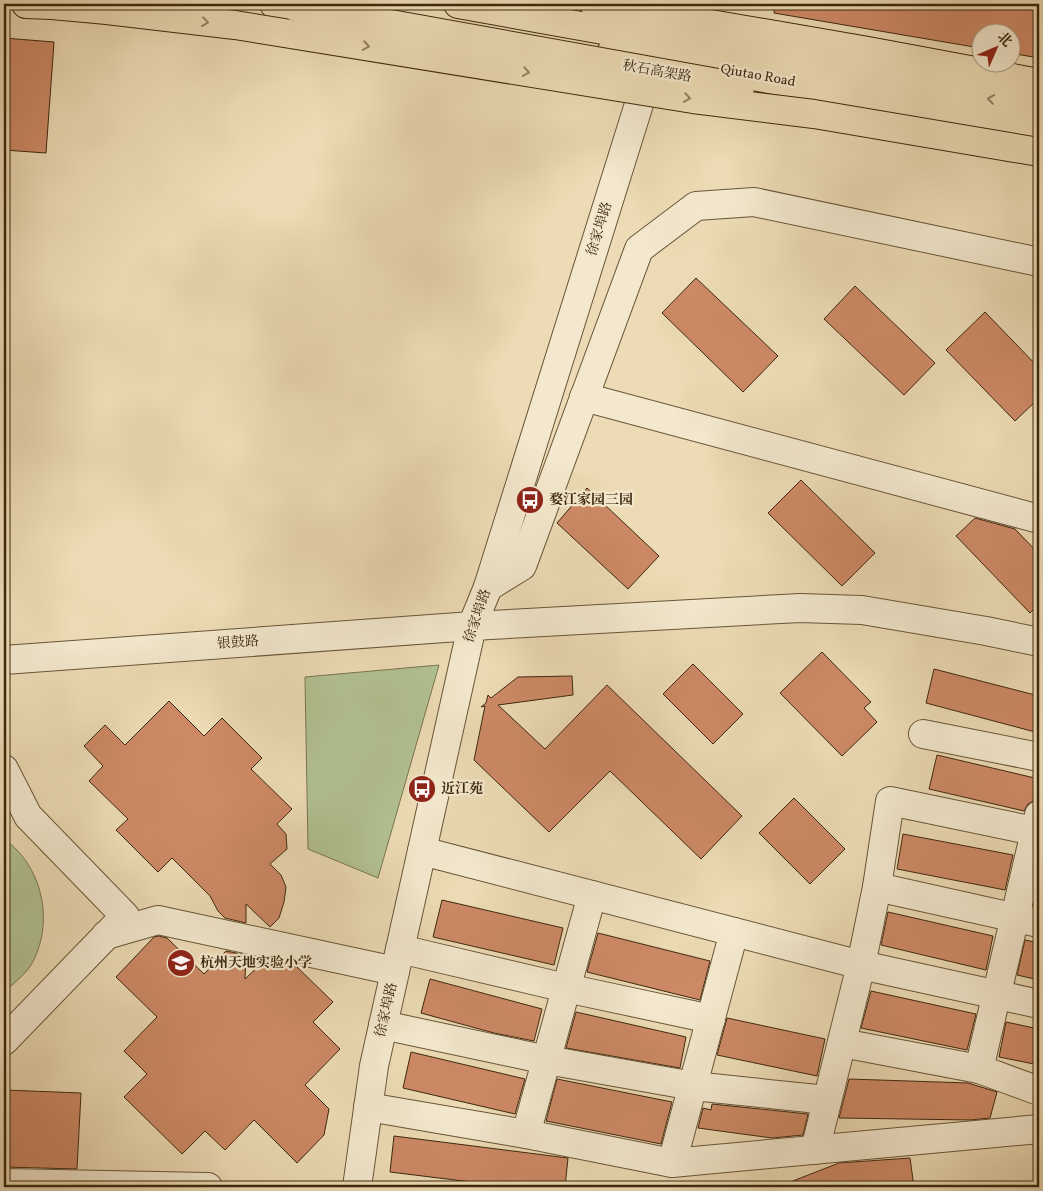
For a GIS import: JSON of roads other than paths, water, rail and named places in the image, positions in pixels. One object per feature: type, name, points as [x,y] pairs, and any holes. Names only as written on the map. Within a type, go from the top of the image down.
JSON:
[{"type":"main road","name":"秋石高架路","points":[[274,4],[1039,140]]},
{"type":"main road","name":"Qiutao Road","points":[[329,4],[654,58],[1039,127]]},
{"type":"main road","points":[[458,4],[1039,108]]},
{"type":"main road","points":[[538,4],[1000,82],[1039,95]]},
{"type":"main road","points":[[594,4],[663,10],[1039,83]]},
{"type":"main road","points":[[39,5],[107,10],[235,25],[694,99],[814,114],[1039,152]]},
{"type":"street","name":"徐家埠路","points":[[357,1187],[374,1066],[472,626],[488,587],[654,58]]},
{"type":"street","points":[[488,587],[522,566],[639,250],[696,206],[754,202],[1039,262]]},
{"type":"street","points":[[584,397],[1039,519]]},
{"type":"street","name":"银鼓路","points":[[4,660],[472,626],[800,608],[862,610],[986,630],[1039,642]]},
{"type":"street","points":[[923,734],[1039,756]]},
{"type":"street","points":[[4,769],[28,816],[124,916],[4,1040]]},
{"type":"street","points":[[815,1150],[861,965],[877,887],[890,801],[1038,826],[1027,920],[996,995],[979,1069]]},
{"type":"street","points":[[422,851],[861,965],[1039,1004]]},
{"type":"street","points":[[877,887],[1027,920]]},
{"type":"street","points":[[526,1134],[592,895]]},
{"type":"street","points":[[106,935],[158,920],[566,988],[711,1019]]},
{"type":"street","points":[[672,1163],[734,932]]},
{"type":"street","points":[[384,1025],[547,1060],[693,1086],[828,1100]]},
{"type":"street","points":[[842,1043],[979,1069],[1039,1091]]},
{"type":"street","points":[[368,1107],[526,1134],[672,1163],[1039,1129]]},
{"type":"street","points":[[4,1183],[208,1187]]},
{"type":"place","name":"婺江家园三园","points":[[530,500]]},
{"type":"place","name":"近江苑","points":[[422,789]]},
{"type":"place","name":"杭州天地实验小学","points":[[181,963]]}]
